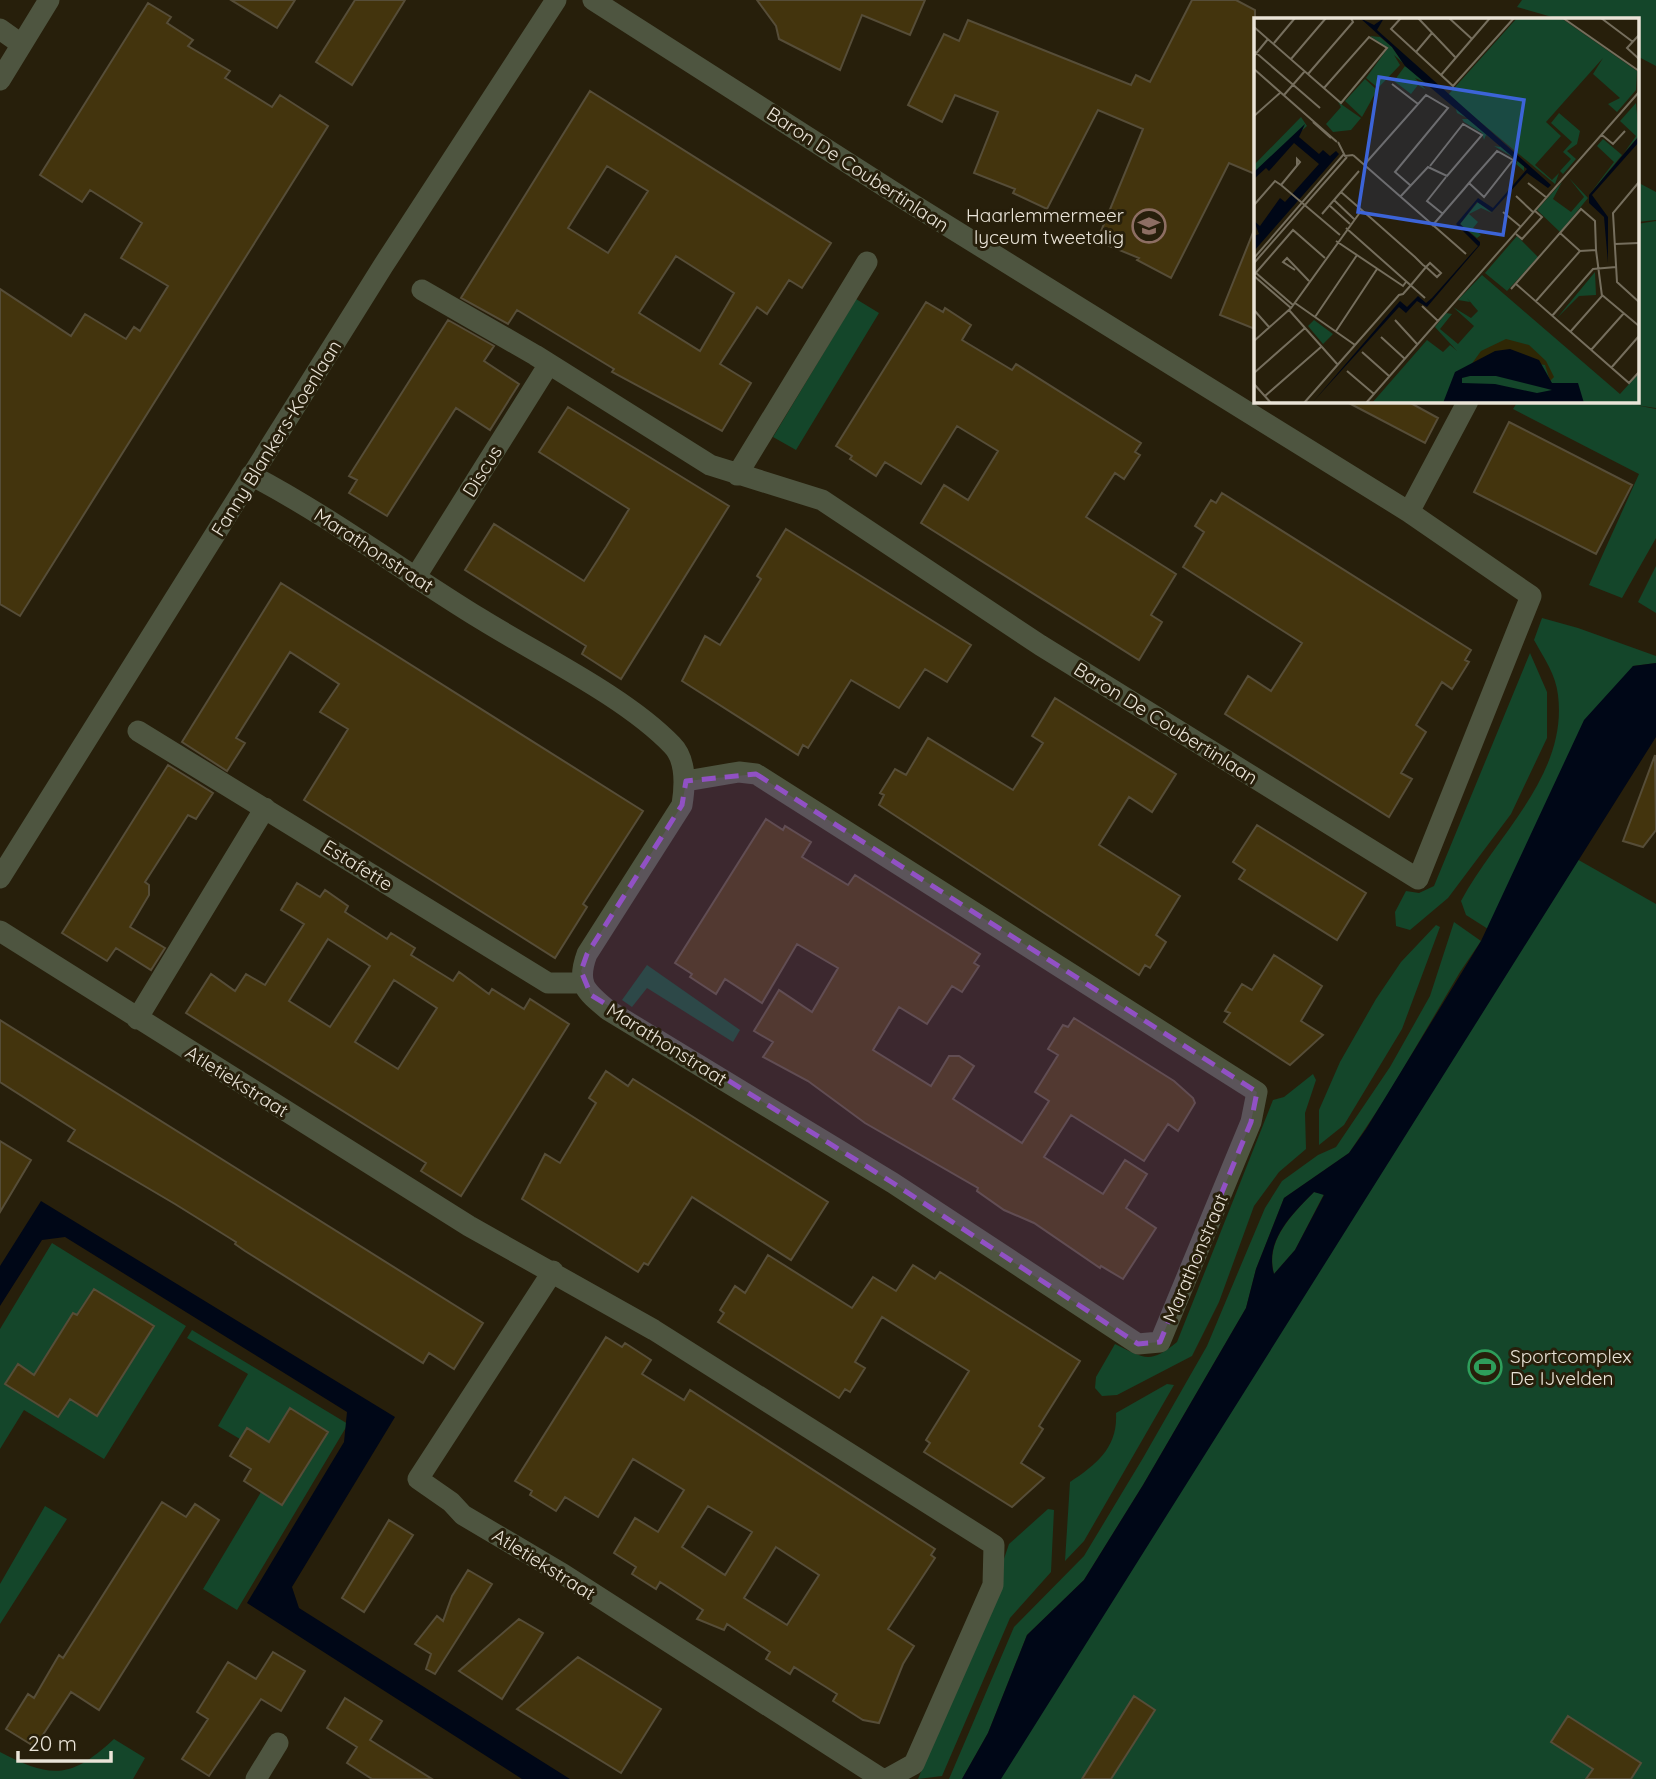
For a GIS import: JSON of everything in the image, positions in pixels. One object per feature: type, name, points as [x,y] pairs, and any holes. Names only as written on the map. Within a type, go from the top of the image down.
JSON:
[{"type":"street","points":[[0,80],[49,0]]},
{"type":"street","name":"Fanny Blankers-Koenlaan","points":[[0,878],[88,743],[251,475],[556,0]]},
{"type":"street","name":"Baron De Coubertinlaan","points":[[593,0],[990,253],[1409,512],[1531,596],[1418,879],[1040,645],[822,500],[737,475]]},
{"type":"street","points":[[0,29],[21,44]]},
{"type":"street","points":[[422,290],[549,364],[710,464],[737,475],[867,262]]},
{"type":"street","name":"Discus","points":[[415,578],[549,364]]},
{"type":"street","points":[[1409,512],[1467,402]]},
{"type":"street","name":"Marathonstraat","points":[[251,475],[293,497],[415,578],[631,710],[674,747],[687,780],[739,772],[756,774],[1257,1092],[1251,1122],[1160,1342],[1138,1344],[893,1182],[608,1010],[583,984]]},
{"type":"street","name":"Estafette","points":[[138,731],[548,983],[583,984]]},
{"type":"street","points":[[583,984],[581,971],[587,954],[682,805],[687,780]]},
{"type":"street","points":[[137,1018],[265,808]]},
{"type":"street","name":"Atletiekstraat","points":[[0,932],[468,1226],[553,1271],[654,1330],[994,1545],[993,1585],[914,1763],[887,1779]]},
{"type":"street","name":"Atletiekstraat","points":[[553,1271],[418,1479],[451,1502],[463,1515],[563,1574],[881,1779]]},
{"type":"street","points":[[256,1779],[278,1743]]},
{"type":"highlighted area","points":[[756,774],[1257,1092],[1251,1122],[1160,1342],[1138,1344],[893,1183],[591,995],[581,971],[587,954],[682,805],[686,781]]},
{"type":"green space","points":[[1522,0],[1656,0],[1656,66],[1638,57],[1638,18],[1556,18],[1517,7]]},
{"type":"green space","points":[[1638,183],[1656,192],[1656,220],[1638,222]]},
{"type":"green space","points":[[1656,221],[1656,408],[1635,405],[1656,409],[1656,538],[1622,598],[1589,585],[1639,474],[1513,409],[1517,402],[1629,402],[1633,405],[1631,402],[1638,402],[1638,224]]},
{"type":"green space","points":[[856,299],[879,313],[796,450],[773,437]]},
{"type":"green space","points":[[1656,566],[1656,613],[1638,602]]},
{"type":"green space","points":[[1542,618],[1656,656],[1656,663],[1633,666],[1488,929],[1466,915],[1461,901],[1541,778],[1552,752],[1558,724],[1555,680],[1534,640]]},
{"type":"green space","points":[[1530,653],[1547,692],[1547,738],[1511,814],[1448,898],[1410,930],[1396,926],[1395,912],[1406,891],[1419,893],[1434,886]]},
{"type":"green space","name":"Sportcomplex De IJvelden","points":[[1568,854],[1656,904],[1656,1779],[990,1779]]},
{"type":"green space","points":[[1454,922],[1481,941],[1387,1096],[1349,1153],[1284,1198],[1256,1269],[1246,1308],[1084,1580],[1027,1635],[988,1733],[962,1779],[949,1779],[1014,1627],[1084,1556],[1143,1458],[1207,1346],[1265,1208],[1282,1181],[1318,1155],[1336,1147],[1390,1067],[1430,996]]},
{"type":"green space","points":[[1436,925],[1440,927],[1402,1029],[1344,1125],[1319,1145],[1319,1110],[1340,1062],[1401,962]]},
{"type":"green space","points":[[647,965],[740,1030],[733,1042],[647,988],[632,1007],[622,1000]]},
{"type":"green space","points":[[1313,1074],[1316,1080],[1305,1113],[1306,1149],[1279,1172],[1254,1206],[1219,1302],[1192,1356],[1117,1395],[1102,1396],[1095,1388],[1096,1377],[1115,1344],[1147,1357],[1160,1354],[1177,1342],[1273,1100],[1284,1097]]},
{"type":"green space","points":[[1314,1192],[1324,1194],[1295,1250],[1274,1274],[1273,1250],[1277,1239],[1289,1219]]},
{"type":"green space","points":[[52,1243],[186,1326],[104,1459],[24,1410],[0,1449],[0,1329]]},
{"type":"green space","points":[[192,1330],[348,1424],[237,1610],[203,1589],[279,1462],[218,1426],[248,1374],[187,1338]]},
{"type":"green space","points":[[1167,1384],[1174,1385],[1084,1541],[1065,1561],[1070,1482],[1104,1454],[1113,1436],[1116,1413]]},
{"type":"green space","points":[[45,1506],[67,1519],[0,1624],[0,1584]]},
{"type":"green space","points":[[1048,1509],[1054,1510],[1051,1572],[1010,1618],[942,1776],[918,1779],[990,1600],[1009,1544]]},
{"type":"green space","points":[[114,1739],[145,1758],[133,1779],[0,1779],[0,1752],[33,1767],[60,1771],[85,1762]]},
{"type":"water","points":[[1656,663],[1656,737],[1001,1779],[962,1779],[988,1733],[1027,1635],[1084,1580],[1246,1308],[1256,1269],[1284,1198],[1349,1153],[1366,1129],[1481,941],[1584,720],[1633,666]],"holes":[[[1314,1192],[1324,1195],[1295,1250],[1274,1274],[1273,1250],[1282,1228]]]},
{"type":"water","points":[[41,1201],[395,1417],[292,1587],[299,1608],[570,1779],[522,1779],[247,1603],[344,1442],[347,1412],[65,1237],[42,1240],[0,1306],[0,1266]]},
{"type":"building","points":[[231,0],[295,0],[277,28]]},
{"type":"building","points":[[355,0],[405,0],[352,85],[316,62]]},
{"type":"building","points":[[757,0],[925,0],[910,35],[862,15],[840,70],[779,39],[776,26]]},
{"type":"building","points":[[1192,0],[1236,0],[1255,10],[1254,174],[1229,163],[1171,278],[1137,260],[1139,258],[1097,241],[1143,129],[1098,110],[1047,209],[1013,193],[1015,189],[974,173],[998,112],[955,95],[942,122],[908,105],[944,34],[959,41],[968,20],[1131,85],[1136,75],[1150,82]]},
{"type":"building","points":[[148,3],[171,17],[167,23],[193,40],[188,46],[230,71],[225,78],[272,107],[280,95],[328,126],[20,616],[0,604],[0,289],[71,336],[85,314],[126,339],[134,327],[140,331],[168,286],[121,258],[142,223],[90,190],[82,202],[40,175]]},
{"type":"building","points":[[590,91],[831,243],[802,288],[789,280],[767,314],[757,307],[720,364],[751,383],[722,431],[612,372],[614,369],[517,310],[508,324],[461,298]],"holes":[[[607,166],[648,191],[608,253],[568,228]],[[676,256],[734,293],[700,351],[639,313]]]},
{"type":"building","points":[[1254,230],[1254,329],[1220,315]]},
{"type":"building","points":[[926,302],[943,312],[945,308],[971,325],[962,340],[1012,370],[1016,364],[1141,443],[1135,452],[1140,455],[1124,479],[1115,473],[1086,517],[1176,574],[1151,615],[1162,622],[1139,660],[921,523],[944,485],[968,500],[998,451],[957,426],[921,484],[885,462],[876,476],[836,446]]},
{"type":"building","points":[[448,320],[494,346],[484,361],[519,384],[490,430],[456,408],[387,516],[349,493],[357,480],[349,476]]},
{"type":"building","points":[[1347,402],[1409,402],[1438,418],[1425,443]]},
{"type":"building","points":[[568,407],[729,506],[621,679],[582,654],[586,646],[465,570],[494,524],[584,581],[606,547],[629,509],[539,452]]},
{"type":"building","points":[[1509,422],[1632,485],[1596,554],[1474,492]]},
{"type":"building","points":[[1222,493],[1471,650],[1465,660],[1469,662],[1452,689],[1442,682],[1416,725],[1426,732],[1401,773],[1412,779],[1389,817],[1225,714],[1248,676],[1271,691],[1302,643],[1183,567],[1204,532],[1195,526],[1211,500],[1216,503]]},
{"type":"building","points":[[786,529],[971,645],[947,682],[925,669],[899,708],[851,680],[808,748],[803,745],[798,755],[682,681],[705,636],[720,645],[761,579],[757,576]]},
{"type":"building","points":[[281,583],[643,811],[583,904],[587,907],[555,958],[304,800],[348,729],[320,712],[339,684],[290,652],[236,738],[245,743],[227,771],[182,742]]},
{"type":"building","points":[[1055,698],[1176,774],[1152,812],[1129,797],[1099,845],[1180,896],[1156,935],[1166,942],[1150,968],[1145,965],[1139,975],[879,805],[884,795],[880,793],[895,769],[906,775],[928,738],[1013,790],[1043,743],[1032,736]]},
{"type":"building","points":[[1655,755],[1656,830],[1643,847],[1623,841]]},
{"type":"building","points":[[168,765],[213,793],[196,819],[188,815],[145,882],[149,885],[149,895],[130,927],[165,948],[151,970],[116,948],[107,961],[62,933]]},
{"type":"building","points":[[766,819],[783,830],[785,826],[811,842],[802,857],[848,885],[855,875],[980,954],[974,963],[979,966],[962,992],[952,986],[927,1024],[899,1007],[873,1050],[931,1086],[949,1056],[959,1056],[974,1066],[953,1099],[1022,1143],[1049,1101],[1035,1092],[1058,1055],[1048,1049],[1063,1025],[1068,1027],[1074,1018],[1174,1081],[1193,1098],[1195,1103],[1178,1131],[1168,1124],[1144,1161],[1071,1115],[1044,1157],[1103,1194],[1125,1160],[1147,1174],[1126,1208],[1156,1228],[1123,1279],[1101,1266],[1100,1268],[1034,1223],[1004,1210],[977,1191],[978,1188],[865,1123],[808,1081],[763,1057],[773,1042],[754,1031],[779,990],[812,1012],[838,968],[797,944],[762,1003],[725,979],[716,994],[690,977],[692,974],[675,963]]},
{"type":"building","points":[[1257,825],[1366,893],[1337,940],[1239,879],[1245,870],[1233,862]]},
{"type":"building","points":[[297,883],[320,897],[325,890],[348,906],[345,912],[387,939],[391,933],[415,948],[411,955],[453,981],[459,972],[489,994],[492,989],[524,1009],[530,999],[569,1024],[461,1196],[421,1171],[426,1163],[186,1013],[211,974],[235,991],[246,974],[265,985],[304,924],[281,910]],"holes":[[[328,939],[370,966],[330,1027],[289,1001]],[[394,980],[437,1008],[398,1069],[355,1042]]]},
{"type":"building","points":[[1274,955],[1322,986],[1301,1021],[1323,1035],[1290,1065],[1224,1022],[1230,1013],[1225,1011],[1242,984],[1252,990]]},
{"type":"building","points":[[0,1020],[483,1323],[454,1369],[429,1353],[423,1363],[245,1251],[235,1244],[236,1242],[68,1141],[75,1130],[0,1082]]},
{"type":"building","points":[[606,1071],[628,1086],[633,1079],[828,1202],[791,1260],[692,1197],[648,1265],[644,1263],[638,1272],[522,1199],[545,1154],[560,1163],[596,1103],[589,1098]]},
{"type":"building","points":[[0,1141],[31,1160],[0,1212]]},
{"type":"building","points":[[768,1255],[852,1308],[873,1277],[896,1291],[913,1265],[935,1279],[940,1272],[1080,1361],[1039,1426],[1043,1429],[1021,1463],[1044,1478],[1012,1507],[924,1452],[930,1443],[926,1440],[969,1371],[882,1317],[855,1362],[865,1368],[850,1392],[845,1389],[839,1398],[718,1322],[724,1313],[720,1310],[735,1286],[745,1293]]},
{"type":"building","points":[[94,1289],[154,1326],[97,1416],[70,1399],[58,1417],[5,1384],[18,1364],[34,1375],[73,1313],[77,1315]]},
{"type":"building","points":[[606,1337],[622,1347],[625,1343],[651,1360],[642,1374],[684,1400],[690,1390],[935,1549],[931,1555],[935,1558],[888,1629],[914,1646],[903,1664],[879,1723],[863,1720],[833,1701],[837,1694],[794,1667],[790,1674],[766,1659],[770,1652],[727,1624],[724,1630],[697,1619],[703,1610],[660,1582],[656,1589],[632,1574],[636,1567],[614,1553],[635,1518],[658,1532],[684,1490],[633,1459],[598,1517],[565,1497],[556,1511],[530,1495],[532,1491],[515,1481]],"holes":[[[708,1506],[752,1532],[725,1575],[682,1547]],[[776,1547],[819,1575],[787,1625],[744,1598]]]},
{"type":"building","points":[[290,1408],[328,1432],[282,1505],[244,1481],[251,1469],[230,1456],[247,1428],[269,1442]]},
{"type":"building","points":[[162,1502],[186,1517],[195,1504],[219,1520],[99,1710],[71,1692],[35,1747],[6,1729],[28,1694],[34,1698],[59,1655],[63,1658]]},
{"type":"building","points":[[389,1520],[413,1535],[364,1612],[342,1598]]},
{"type":"building","points":[[468,1570],[492,1584],[435,1674],[426,1669],[431,1654],[415,1644],[437,1616],[443,1621],[452,1596]]},
{"type":"building","points":[[519,1619],[543,1633],[502,1699],[459,1671]]},
{"type":"building","points":[[273,1652],[305,1671],[281,1711],[261,1699],[209,1776],[182,1759],[208,1719],[197,1712],[228,1662],[256,1679]]},
{"type":"building","points":[[578,1657],[661,1709],[621,1773],[517,1709]]},
{"type":"building","points":[[1134,1696],[1155,1710],[1111,1779],[1082,1779]]},
{"type":"building","points":[[345,1698],[382,1721],[370,1740],[432,1779],[372,1779],[347,1763],[357,1747],[327,1728]]},
{"type":"building","points":[[1568,1716],[1641,1763],[1631,1779],[1586,1779],[1593,1769],[1551,1742]]},
{"type":"place","name":"Haarlemmermeer lyceum tweetalig","points":[[1149,226]]},
{"type":"place","name":"Sportcomplex De IJvelden","points":[[1485,1367]]}]
